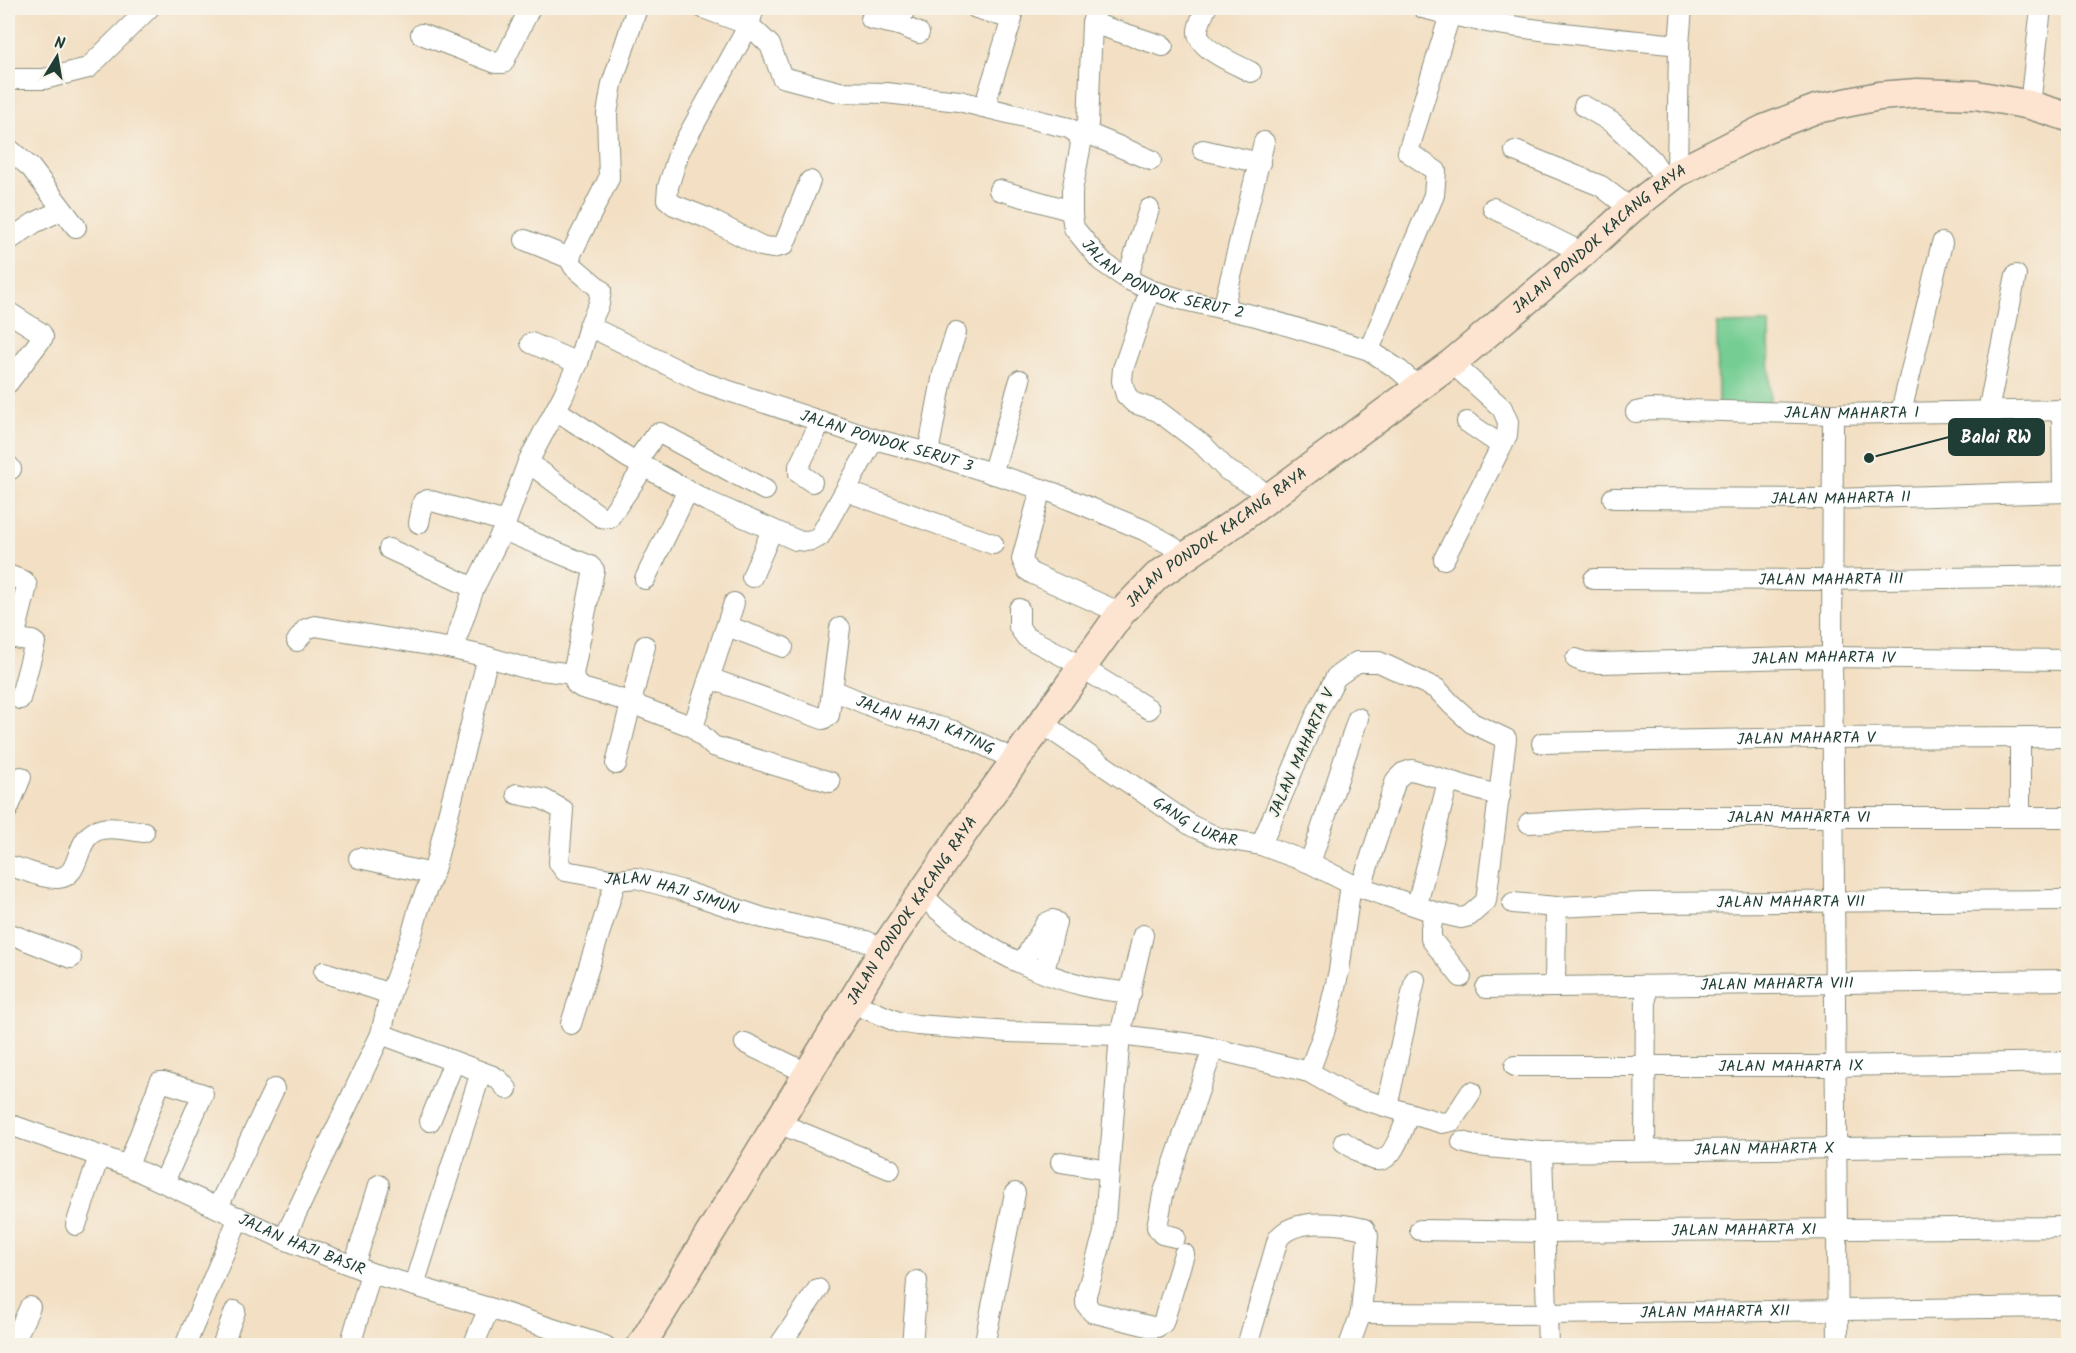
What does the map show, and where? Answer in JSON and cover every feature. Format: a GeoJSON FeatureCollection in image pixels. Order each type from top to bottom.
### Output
{"type":"FeatureCollection","features":[{"type":"Feature","properties":{"kind":"main road","name":"JALAN PONDOK KACANG RAYA"},"geometry":{"type":"LineString","coordinates":[[646,1344],[807,1073],[884,949],[1121,613],[1157,576],[1233,524],[1452,363],[1583,253],[1631,209],[1672,177],[1764,129],[1816,109],[1879,96],[1917,93],[1976,95],[2030,105],[2068,117]]}},
{"type":"Feature","properties":{"kind":"street"},"geometry":{"type":"LineString","coordinates":[[8,82],[44,79],[88,68],[149,8]]}},
{"type":"Feature","properties":{"kind":"street"},"geometry":{"type":"LineString","coordinates":[[421,34],[496,63],[503,63],[530,8]]}},
{"type":"Feature","properties":{"kind":"street"},"geometry":{"type":"LineString","coordinates":[[569,258],[609,178],[607,114],[612,84],[637,8]]}},
{"type":"Feature","properties":{"kind":"street"},"geometry":{"type":"LineString","coordinates":[[703,8],[752,16],[770,45],[782,77],[839,92],[886,93],[959,101],[1069,128],[1078,134],[1094,136],[1151,160]]}},
{"type":"Feature","properties":{"kind":"street"},"geometry":{"type":"LineString","coordinates":[[976,8],[1012,19],[984,107]]}},
{"type":"Feature","properties":{"kind":"street"},"geometry":{"type":"LineString","coordinates":[[1206,8],[1198,31],[1200,42],[1206,48],[1251,72]]}},
{"type":"Feature","properties":{"kind":"street"},"geometry":{"type":"LineString","coordinates":[[1423,8],[1451,11],[1539,31],[1679,45]]}},
{"type":"Feature","properties":{"kind":"street"},"geometry":{"type":"LineString","coordinates":[[1672,177],[1682,8]]}},
{"type":"Feature","properties":{"kind":"street"},"geometry":{"type":"LineString","coordinates":[[2030,105],[2041,8]]}},
{"type":"Feature","properties":{"kind":"street"},"geometry":{"type":"LineString","coordinates":[[1369,350],[1434,195],[1436,171],[1408,153],[1451,11]]}},
{"type":"Feature","properties":{"kind":"street"},"geometry":{"type":"LineString","coordinates":[[1078,134],[1088,124],[1095,15],[1163,46]]}},
{"type":"Feature","properties":{"kind":"street"},"geometry":{"type":"LineString","coordinates":[[752,16],[679,152],[668,187],[667,199],[674,205],[706,218],[761,246],[772,248],[784,245],[810,181]]}},
{"type":"Feature","properties":{"kind":"street"},"geometry":{"type":"LineString","coordinates":[[871,19],[902,16],[919,33]]}},
{"type":"Feature","properties":{"kind":"street"},"geometry":{"type":"LineString","coordinates":[[1584,106],[1613,123],[1672,177]]}},
{"type":"Feature","properties":{"kind":"street","name":"JALAN PONDOK SERUT 2"},"geometry":{"type":"LineString","coordinates":[[1078,134],[1081,144],[1072,191],[1074,228],[1101,261],[1127,279],[1150,290],[1256,316],[1369,350],[1399,370],[1418,387]]}},
{"type":"Feature","properties":{"kind":"street"},"geometry":{"type":"LineString","coordinates":[[1223,309],[1264,142]]}},
{"type":"Feature","properties":{"kind":"street"},"geometry":{"type":"LineString","coordinates":[[8,148],[31,168],[76,227]]}},
{"type":"Feature","properties":{"kind":"street"},"geometry":{"type":"LineString","coordinates":[[1203,150],[1260,163]]}},
{"type":"Feature","properties":{"kind":"street"},"geometry":{"type":"LineString","coordinates":[[1515,151],[1600,186],[1631,209]]}},
{"type":"Feature","properties":{"kind":"street"},"geometry":{"type":"LineString","coordinates":[[999,190],[1072,211]]}},
{"type":"Feature","properties":{"kind":"street"},"geometry":{"type":"LineString","coordinates":[[1492,208],[1583,253]]}},
{"type":"Feature","properties":{"kind":"street"},"geometry":{"type":"LineString","coordinates":[[1127,279],[1149,209]]}},
{"type":"Feature","properties":{"kind":"street"},"geometry":{"type":"LineString","coordinates":[[8,241],[34,223],[62,210]]}},
{"type":"Feature","properties":{"kind":"street"},"geometry":{"type":"LineString","coordinates":[[453,649],[474,588],[504,526],[528,462],[578,363],[589,326],[599,304],[601,290],[574,267],[569,258],[525,240]]}},
{"type":"Feature","properties":{"kind":"street"},"geometry":{"type":"LineString","coordinates":[[1901,412],[1942,243]]}},
{"type":"Feature","properties":{"kind":"street"},"geometry":{"type":"LineString","coordinates":[[1988,411],[2016,275]]}},
{"type":"Feature","properties":{"kind":"street"},"geometry":{"type":"LineString","coordinates":[[1150,290],[1123,369],[1122,381],[1126,395],[1134,403],[1158,411],[1203,445],[1227,470],[1258,488],[1268,498]]}},
{"type":"Feature","properties":{"kind":"street"},"geometry":{"type":"LineString","coordinates":[[8,312],[41,333],[43,337],[8,383]]}},
{"type":"Feature","properties":{"kind":"street","name":"JALAN PONDOK SERUT 3"},"geometry":{"type":"LineString","coordinates":[[589,326],[702,382],[874,439],[928,453],[1041,489],[1144,530],[1169,543],[1184,556]]}},
{"type":"Feature","properties":{"kind":"street"},"geometry":{"type":"LineString","coordinates":[[928,453],[944,374],[956,332]]}},
{"type":"Feature","properties":{"kind":"street"},"geometry":{"type":"LineString","coordinates":[[531,344],[578,363]]}},
{"type":"Feature","properties":{"kind":"street"},"geometry":{"type":"LineString","coordinates":[[1444,559],[1502,446],[1507,435],[1508,422],[1502,408],[1452,363]]}},
{"type":"Feature","properties":{"kind":"street"},"geometry":{"type":"LineString","coordinates":[[992,474],[1020,380]]}},
{"type":"Feature","properties":{"kind":"street","name":"JALAN MAHARTA I"},"geometry":{"type":"LineString","coordinates":[[1636,412],[1650,409],[1833,414],[2065,410]]}},
{"type":"Feature","properties":{"kind":"street"},"geometry":{"type":"LineString","coordinates":[[556,410],[640,464],[688,490],[796,540],[815,540],[820,536],[874,439]]}},
{"type":"Feature","properties":{"kind":"street"},"geometry":{"type":"LineString","coordinates":[[2065,410],[2066,492]]}},
{"type":"Feature","properties":{"kind":"street"},"geometry":{"type":"LineString","coordinates":[[1833,414],[1832,818],[1838,1346]]}},
{"type":"Feature","properties":{"kind":"street"},"geometry":{"type":"LineString","coordinates":[[812,482],[799,473],[799,466],[821,422]]}},
{"type":"Feature","properties":{"kind":"street"},"geometry":{"type":"LineString","coordinates":[[1467,422],[1502,446]]}},
{"type":"Feature","properties":{"kind":"street"},"geometry":{"type":"LineString","coordinates":[[528,462],[601,517],[609,518],[656,434],[659,433],[765,490]]}},
{"type":"Feature","properties":{"kind":"street"},"geometry":{"type":"LineString","coordinates":[[1041,489],[1022,559],[1027,570],[1121,613]]}},
{"type":"Feature","properties":{"kind":"street"},"geometry":{"type":"LineString","coordinates":[[645,579],[688,490]]}},
{"type":"Feature","properties":{"kind":"street"},"geometry":{"type":"LineString","coordinates":[[846,490],[993,544]]}},
{"type":"Feature","properties":{"kind":"street","name":"JALAN MAHARTA II"},"geometry":{"type":"LineString","coordinates":[[1613,498],[1833,499],[2066,492]]}},
{"type":"Feature","properties":{"kind":"street"},"geometry":{"type":"LineString","coordinates":[[419,523],[423,502],[428,500],[504,526],[590,566],[594,570],[573,674],[576,684],[693,727],[713,746],[830,782]]}},
{"type":"Feature","properties":{"kind":"street"},"geometry":{"type":"LineString","coordinates":[[753,577],[772,530]]}},
{"type":"Feature","properties":{"kind":"street"},"geometry":{"type":"LineString","coordinates":[[389,549],[474,588]]}},
{"type":"Feature","properties":{"kind":"street"},"geometry":{"type":"LineString","coordinates":[[8,576],[24,581],[27,586],[11,638],[34,643],[20,699]]}},
{"type":"Feature","properties":{"kind":"street","name":"JALAN MAHARTA III"},"geometry":{"type":"LineString","coordinates":[[1593,579],[1832,580],[2068,576]]}},
{"type":"Feature","properties":{"kind":"street"},"geometry":{"type":"LineString","coordinates":[[693,727],[734,603]]}},
{"type":"Feature","properties":{"kind":"street"},"geometry":{"type":"LineString","coordinates":[[1019,609],[1019,627],[1026,637],[1083,668],[1149,709]]}},
{"type":"Feature","properties":{"kind":"street"},"geometry":{"type":"LineString","coordinates":[[297,641],[306,629],[315,626],[453,649],[525,668],[573,674]]}},
{"type":"Feature","properties":{"kind":"street"},"geometry":{"type":"LineString","coordinates":[[727,626],[783,647]]}},
{"type":"Feature","properties":{"kind":"street"},"geometry":{"type":"LineString","coordinates":[[709,678],[824,718],[829,715],[840,628]]}},
{"type":"Feature","properties":{"kind":"street"},"geometry":{"type":"LineString","coordinates":[[616,764],[645,646]]}},
{"type":"Feature","properties":{"kind":"street"},"geometry":{"type":"LineString","coordinates":[[285,1239],[381,1034],[390,994],[433,874],[488,657]]}},
{"type":"Feature","properties":{"kind":"street","name":"JALAN MAHARTA IV"},"geometry":{"type":"LineString","coordinates":[[1576,659],[1601,663],[1832,657],[2068,660]]}},
{"type":"Feature","properties":{"kind":"street","name":"JALAN MAHARTA V"},"geometry":{"type":"LineString","coordinates":[[1262,845],[1317,713],[1336,677],[1357,662],[1379,662],[1437,689],[1472,723],[1506,739]]}},
{"type":"Feature","properties":{"kind":"street","name":"JALAN HAJI KATING"},"geometry":{"type":"LineString","coordinates":[[833,690],[887,713],[954,731],[1017,761]]}},
{"type":"Feature","properties":{"kind":"street"},"geometry":{"type":"LineString","coordinates":[[1310,863],[1358,718]]}},
{"type":"Feature","properties":{"kind":"street","name":"GANG LURAR"},"geometry":{"type":"LineString","coordinates":[[1043,724],[1192,825],[1219,838],[1262,845],[1310,863],[1356,885],[1461,918],[1469,916],[1486,901],[1506,739]]}},
{"type":"Feature","properties":{"kind":"street","name":"JALAN MAHARTA V"},"geometry":{"type":"LineString","coordinates":[[1542,743],[2068,737]]}},
{"type":"Feature","properties":{"kind":"street"},"geometry":{"type":"LineString","coordinates":[[2020,738],[2020,817]]}},
{"type":"Feature","properties":{"kind":"street"},"geometry":{"type":"LineString","coordinates":[[1309,1072],[1325,1029],[1356,885],[1396,780],[1403,773],[1412,770],[1500,796]]}},
{"type":"Feature","properties":{"kind":"street"},"geometry":{"type":"LineString","coordinates":[[8,809],[21,777]]}},
{"type":"Feature","properties":{"kind":"street"},"geometry":{"type":"LineString","coordinates":[[1448,781],[1426,908],[1431,939],[1461,977]]}},
{"type":"Feature","properties":{"kind":"street","name":"JALAN HAJI SIMUN"},"geometry":{"type":"LineString","coordinates":[[518,794],[543,798],[563,810],[559,862],[565,871],[616,880],[636,878],[763,918],[866,941],[884,949]]}},
{"type":"Feature","properties":{"kind":"street","name":"JALAN MAHARTA VI"},"geometry":{"type":"LineString","coordinates":[[1529,823],[1642,817],[2068,817]]}},
{"type":"Feature","properties":{"kind":"street"},"geometry":{"type":"LineString","coordinates":[[8,866],[51,878],[61,878],[71,872],[82,842],[91,833],[108,828],[144,832]]}},
{"type":"Feature","properties":{"kind":"street"},"geometry":{"type":"LineString","coordinates":[[359,858],[433,874]]}},
{"type":"Feature","properties":{"kind":"street"},"geometry":{"type":"LineString","coordinates":[[571,1024],[616,880]]}},
{"type":"Feature","properties":{"kind":"street"},"geometry":{"type":"LineString","coordinates":[[921,894],[962,928],[1000,953],[1085,986],[1131,993]]}},
{"type":"Feature","properties":{"kind":"street","name":"JALAN MAHARTA VII"},"geometry":{"type":"LineString","coordinates":[[1514,903],[1556,907],[1643,903],[2068,900]]}},
{"type":"Feature","properties":{"kind":"street"},"geometry":{"type":"LineString","coordinates":[[1555,987],[1556,907]]}},
{"type":"Feature","properties":{"kind":"street"},"geometry":{"type":"LineString","coordinates":[[1022,963],[1046,923],[1053,920],[1056,922],[1044,972]]}},
{"type":"Feature","properties":{"kind":"street"},"geometry":{"type":"LineString","coordinates":[[8,933],[71,958]]}},
{"type":"Feature","properties":{"kind":"street"},"geometry":{"type":"LineString","coordinates":[[1143,935],[1131,993],[1119,1035],[1104,1233],[1086,1296],[1086,1304],[1092,1312],[1152,1327],[1163,1323],[1179,1246],[1162,1234],[1157,1227],[1157,1220],[1163,1195],[1213,1049]]}},
{"type":"Feature","properties":{"kind":"street"},"geometry":{"type":"LineString","coordinates":[[324,972],[390,994]]}},
{"type":"Feature","properties":{"kind":"street"},"geometry":{"type":"LineString","coordinates":[[1387,1107],[1415,980]]}},
{"type":"Feature","properties":{"kind":"street","name":"JALAN MAHARTA VIII"},"geometry":{"type":"LineString","coordinates":[[1486,988],[2068,980]]}},
{"type":"Feature","properties":{"kind":"street"},"geometry":{"type":"LineString","coordinates":[[1645,1150],[1646,986]]}},
{"type":"Feature","properties":{"kind":"street"},"geometry":{"type":"LineString","coordinates":[[850,1002],[898,1022],[916,1025],[1009,1032],[1119,1035],[1199,1045],[1309,1072],[1351,1096],[1442,1124],[1452,1121],[1471,1092]]}},
{"type":"Feature","properties":{"kind":"street"},"geometry":{"type":"LineString","coordinates":[[381,1034],[481,1072],[499,1080],[507,1089]]}},
{"type":"Feature","properties":{"kind":"street"},"geometry":{"type":"LineString","coordinates":[[745,1043],[807,1073]]}},
{"type":"Feature","properties":{"kind":"street"},"geometry":{"type":"LineString","coordinates":[[430,1121],[454,1062]]}},
{"type":"Feature","properties":{"kind":"street","name":"JALAN MAHARTA IX"},"geometry":{"type":"LineString","coordinates":[[1515,1066],[1835,1066],[2068,1062]]}},
{"type":"Feature","properties":{"kind":"street"},"geometry":{"type":"LineString","coordinates":[[414,1286],[481,1072]]}},
{"type":"Feature","properties":{"kind":"street"},"geometry":{"type":"LineString","coordinates":[[128,1166],[160,1082],[203,1094],[164,1182]]}},
{"type":"Feature","properties":{"kind":"street"},"geometry":{"type":"LineString","coordinates":[[218,1207],[274,1089]]}},
{"type":"Feature","properties":{"kind":"street"},"geometry":{"type":"LineString","coordinates":[[1344,1142],[1375,1160],[1384,1160],[1391,1155],[1409,1113]]}},
{"type":"Feature","properties":{"kind":"street"},"geometry":{"type":"LineString","coordinates":[[778,1123],[890,1169]]}},
{"type":"Feature","properties":{"kind":"street","name":"JALAN HAJI BASIR"},"geometry":{"type":"LineString","coordinates":[[8,1124],[128,1166],[285,1239],[362,1270],[605,1346]]}},
{"type":"Feature","properties":{"kind":"street","name":"JALAN MAHARTA X"},"geometry":{"type":"LineString","coordinates":[[1462,1142],[1477,1146],[1542,1152],[2068,1145]]}},
{"type":"Feature","properties":{"kind":"street"},"geometry":{"type":"LineString","coordinates":[[1542,1152],[1548,1346]]}},
{"type":"Feature","properties":{"kind":"street"},"geometry":{"type":"LineString","coordinates":[[76,1226],[99,1156]]}},
{"type":"Feature","properties":{"kind":"street"},"geometry":{"type":"LineString","coordinates":[[1061,1162],[1108,1170]]}},
{"type":"Feature","properties":{"kind":"street"},"geometry":{"type":"LineString","coordinates":[[350,1346],[379,1185]]}},
{"type":"Feature","properties":{"kind":"street"},"geometry":{"type":"LineString","coordinates":[[984,1346],[1015,1193]]}},
{"type":"Feature","properties":{"kind":"street"},"geometry":{"type":"LineString","coordinates":[[185,1346],[239,1217]]}},
{"type":"Feature","properties":{"kind":"street"},"geometry":{"type":"LineString","coordinates":[[1247,1346],[1275,1245],[1282,1233],[1305,1224],[1343,1224],[1364,1229],[1367,1232],[1361,1313],[1349,1346]]}},
{"type":"Feature","properties":{"kind":"street","name":"JALAN MAHARTA XI"},"geometry":{"type":"LineString","coordinates":[[1420,1230],[1544,1232],[2068,1227]]}},
{"type":"Feature","properties":{"kind":"street"},"geometry":{"type":"LineString","coordinates":[[912,1346],[917,1281]]}},
{"type":"Feature","properties":{"kind":"street"},"geometry":{"type":"LineString","coordinates":[[779,1346],[818,1289]]}},
{"type":"Feature","properties":{"kind":"street"},"geometry":{"type":"LineString","coordinates":[[12,1346],[30,1307]]}},
{"type":"Feature","properties":{"kind":"street","name":"JALAN MAHARTA XII"},"geometry":{"type":"LineString","coordinates":[[1361,1313],[1547,1314],[2068,1307]]}},
{"type":"Feature","properties":{"kind":"street"},"geometry":{"type":"LineString","coordinates":[[473,1346],[489,1308]]}},
{"type":"Feature","properties":{"kind":"street"},"geometry":{"type":"LineString","coordinates":[[222,1346],[235,1311]]}},
{"type":"Feature","properties":{"kind":"green space"},"geometry":{"type":"Polygon","coordinates":[[[1769,323],[1770,409],[1718,409],[1717,324],[1769,323]]]}},
{"type":"Feature","properties":{"kind":"place","name":"Balai RW"},"geometry":{"type":"Point","coordinates":[1869,458]}}]}
